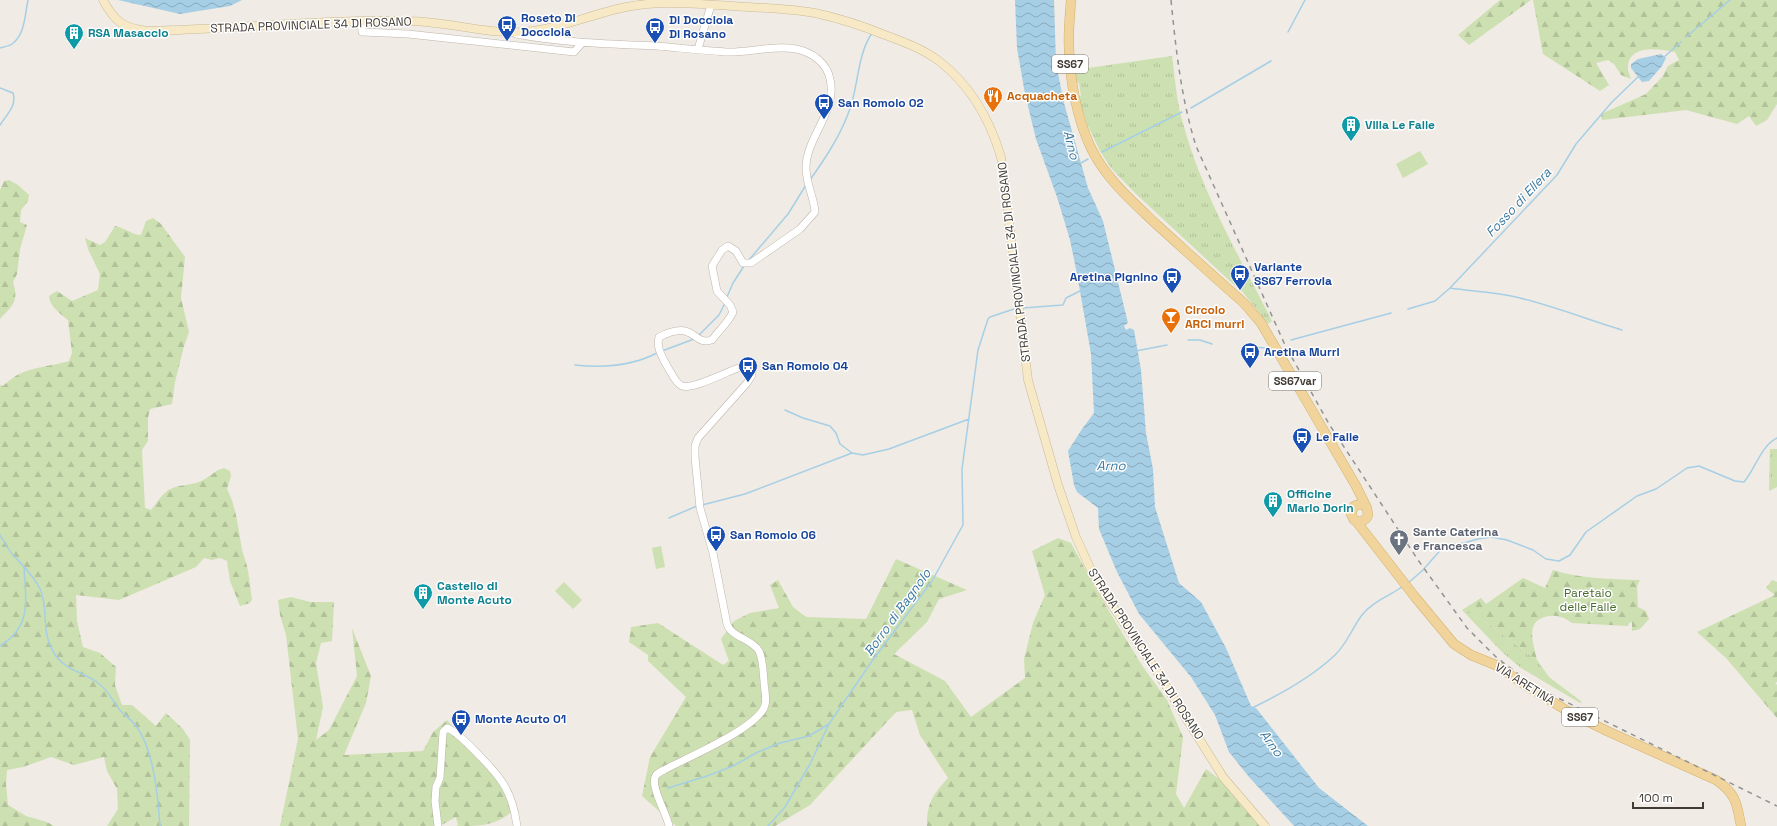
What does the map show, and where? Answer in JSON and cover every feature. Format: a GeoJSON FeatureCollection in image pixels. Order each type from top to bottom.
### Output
{"type":"FeatureCollection","features":[{"type":"Feature","properties":{"kind":"main road","name":"STRADA PROVINCIALE 34 DI ROSANO"},"geometry":{"type":"LineString","coordinates":[[103,0],[113,17],[121,24],[137,30],[148,31],[361,21],[410,21],[504,32],[521,32],[550,28],[626,7],[657,4],[780,8],[816,14],[874,31],[906,42],[939,61],[964,85],[975,100],[992,131],[1001,157],[1028,380],[1058,485],[1076,537],[1091,570],[1105,595],[1160,676],[1224,777],[1265,826]]}},
{"type":"Feature","properties":{"kind":"main road","name":"SS67"},"geometry":{"type":"LineString","coordinates":[[1071,0],[1069,47],[1070,68],[1083,125]]}},
{"type":"Feature","properties":{"kind":"main road","name":"SS67var"},"geometry":{"type":"LineString","coordinates":[[1083,125],[1087,140],[1101,165],[1121,191],[1244,303]]}},
{"type":"Feature","properties":{"kind":"main road","name":"SS67var"},"geometry":{"type":"LineString","coordinates":[[1083,125],[1100,156],[1126,188],[1228,284],[1256,317],[1270,337],[1356,486],[1365,506]]}},
{"type":"Feature","properties":{"kind":"main road","name":"SS67var"},"geometry":{"type":"LineString","coordinates":[[1356,486],[1358,497],[1356,505]]}},
{"type":"Feature","properties":{"kind":"main road"},"geometry":{"type":"LineString","coordinates":[[1367,518],[1361,522],[1356,521],[1351,512],[1356,505],[1360,504],[1365,506],[1368,512],[1367,518],[1365,524],[1367,535]]}},
{"type":"Feature","properties":{"kind":"main road","name":"VIA ARETINA"},"geometry":{"type":"LineString","coordinates":[[1356,521],[1415,597],[1454,644],[1464,651],[1498,666],[1544,697],[1606,731],[1716,780],[1727,787],[1733,794],[1738,806],[1741,826]]}},
{"type":"Feature","properties":{"kind":"street"},"geometry":{"type":"LineString","coordinates":[[698,49],[711,5]]}},
{"type":"Feature","properties":{"kind":"street"},"geometry":{"type":"LineString","coordinates":[[361,21],[362,32],[408,34],[574,52],[582,43]]}},
{"type":"Feature","properties":{"kind":"street"},"geometry":{"type":"LineString","coordinates":[[504,32],[582,43],[730,52],[797,49],[817,57],[823,64],[830,78],[832,92],[828,107],[813,139],[805,168],[815,201],[816,212],[800,229],[751,263],[743,263],[736,251],[728,246],[722,250],[712,266],[718,291],[730,305],[733,312],[728,322],[718,330],[712,340],[706,342],[699,340],[684,331],[671,332],[659,337],[658,343],[660,352],[675,379],[681,386],[690,387],[741,367],[749,366],[751,368],[752,375],[747,383],[698,438],[695,457],[700,508],[713,553],[727,624],[735,634],[753,644],[759,651],[763,673],[765,704],[760,714],[751,723],[729,737],[664,770],[656,776],[654,783],[666,812],[669,826]]}},
{"type":"Feature","properties":{"kind":"street"},"geometry":{"type":"LineString","coordinates":[[438,826],[435,814],[436,787],[440,778],[443,732],[446,728],[451,730],[469,746],[502,782],[515,809],[517,826]]}},
{"type":"Feature","properties":{"kind":"green space"},"geometry":{"type":"Polygon","coordinates":[[[1500,0],[1531,0],[1469,45],[1458,35],[1500,0]]]}},
{"type":"Feature","properties":{"kind":"green space"},"geometry":{"type":"Polygon","coordinates":[[[1533,0],[1777,0],[1777,104],[1767,120],[1756,126],[1749,116],[1737,124],[1686,110],[1602,120],[1601,114],[1646,94],[1663,76],[1668,66],[1679,60],[1675,52],[1654,49],[1639,51],[1630,60],[1628,71],[1631,79],[1621,75],[1614,64],[1608,60],[1596,63],[1609,85],[1600,91],[1543,54],[1533,0]]]}},
{"type":"Feature","properties":{"kind":"green space"},"geometry":{"type":"Polygon","coordinates":[[[1172,56],[1179,109],[1198,169],[1233,247],[1272,321],[1268,324],[1242,291],[1135,193],[1111,168],[1100,151],[1087,124],[1078,97],[1081,96],[1079,83],[1076,82],[1074,70],[1172,56]]]}},
{"type":"Feature","properties":{"kind":"green space"},"geometry":{"type":"Polygon","coordinates":[[[1420,151],[1428,164],[1403,178],[1396,164],[1420,151]]]}},
{"type":"Feature","properties":{"kind":"green space"},"geometry":{"type":"Polygon","coordinates":[[[9,180],[18,185],[29,195],[28,201],[21,210],[20,222],[27,225],[20,249],[17,274],[13,282],[15,299],[14,303],[0,319],[0,190],[4,181],[9,180]]]}},
{"type":"Feature","properties":{"kind":"green space"},"geometry":{"type":"Polygon","coordinates":[[[153,218],[161,224],[185,257],[181,298],[189,332],[175,382],[172,404],[150,409],[148,418],[148,441],[142,450],[145,508],[151,510],[163,495],[173,488],[193,484],[224,468],[230,471],[231,476],[227,489],[235,511],[242,550],[248,568],[252,599],[250,603],[240,606],[230,581],[227,561],[220,558],[212,560],[204,558],[196,567],[119,600],[76,595],[77,621],[83,647],[100,653],[116,667],[115,685],[122,705],[132,705],[156,726],[166,713],[183,729],[190,740],[189,826],[107,826],[118,809],[117,789],[107,771],[104,757],[74,765],[51,757],[23,767],[7,770],[6,784],[8,805],[26,816],[47,822],[54,826],[0,826],[0,385],[3,386],[19,374],[27,371],[69,361],[72,353],[68,320],[53,306],[49,296],[57,291],[72,301],[98,290],[100,274],[88,249],[85,238],[100,245],[105,242],[115,226],[141,235],[146,221],[153,218]]]}},
{"type":"Feature","properties":{"kind":"green space"},"geometry":{"type":"Polygon","coordinates":[[[1770,449],[1777,449],[1777,487],[1769,491],[1770,449]]]}},
{"type":"Feature","properties":{"kind":"green space"},"geometry":{"type":"Polygon","coordinates":[[[1058,538],[1071,543],[1098,593],[1143,667],[1167,700],[1183,737],[1176,794],[1184,808],[1206,769],[1219,779],[1260,826],[927,826],[928,811],[932,799],[938,789],[948,778],[920,735],[912,710],[896,712],[810,805],[775,826],[676,826],[642,796],[650,757],[686,697],[648,661],[648,655],[629,642],[631,627],[658,623],[723,665],[729,661],[721,639],[734,621],[750,613],[779,608],[770,585],[778,580],[793,607],[806,617],[866,619],[896,559],[967,590],[939,599],[927,622],[894,654],[945,681],[971,717],[1025,678],[1024,659],[1033,623],[1045,595],[1032,551],[1058,538]]]}},
{"type":"Feature","properties":{"kind":"green space"},"geometry":{"type":"Polygon","coordinates":[[[661,546],[665,567],[656,569],[652,548],[661,546]]]}},
{"type":"Feature","properties":{"kind":"green space","name":"Paretaio delle Falle"},"geometry":{"type":"Polygon","coordinates":[[[1553,570],[1585,577],[1640,580],[1637,586],[1638,607],[1646,611],[1649,619],[1640,629],[1632,631],[1632,622],[1629,623],[1628,626],[1572,623],[1559,616],[1542,618],[1533,626],[1532,632],[1532,639],[1537,660],[1483,620],[1462,610],[1481,598],[1486,604],[1523,578],[1545,588],[1553,570]]]}},
{"type":"Feature","properties":{"kind":"green space"},"geometry":{"type":"Polygon","coordinates":[[[1772,580],[1777,582],[1777,682],[1775,683],[1777,685],[1777,718],[1726,658],[1697,632],[1775,595],[1766,588],[1772,580]]]}},
{"type":"Feature","properties":{"kind":"green space"},"geometry":{"type":"Polygon","coordinates":[[[564,582],[582,600],[573,609],[555,591],[564,582]]]}},
{"type":"Feature","properties":{"kind":"green space"},"geometry":{"type":"Polygon","coordinates":[[[291,597],[310,602],[334,602],[332,641],[321,643],[316,663],[323,707],[316,740],[329,730],[357,676],[352,628],[371,676],[366,703],[344,755],[423,751],[433,732],[447,720],[502,782],[515,809],[508,815],[495,822],[473,826],[456,826],[458,825],[456,817],[440,826],[280,826],[298,739],[286,635],[280,615],[278,600],[291,597]]]}},
{"type":"Feature","properties":{"kind":"green space"},"geometry":{"type":"Polygon","coordinates":[[[1462,610],[1483,620],[1537,660],[1549,677],[1582,702],[1580,703],[1521,668],[1502,652],[1462,610]]]}},
{"type":"Feature","properties":{"kind":"water"},"geometry":{"type":"Polygon","coordinates":[[[118,0],[242,0],[230,6],[180,14],[118,0]]]}},
{"type":"Feature","properties":{"kind":"water","name":"Arno"},"geometry":{"type":"Polygon","coordinates":[[[1015,0],[1054,0],[1056,63],[1064,103],[1088,188],[1103,221],[1128,323],[1124,326],[1126,330],[1130,328],[1134,330],[1141,370],[1146,433],[1153,469],[1155,507],[1179,583],[1201,602],[1226,648],[1251,706],[1256,708],[1319,788],[1368,826],[1294,826],[1249,777],[1229,752],[1215,715],[1191,677],[1139,614],[1117,572],[1099,529],[1098,508],[1077,492],[1074,485],[1068,451],[1094,413],[1091,354],[1070,240],[1057,197],[1036,139],[1025,94],[1017,48],[1015,0]]]}},
{"type":"Feature","properties":{"kind":"water"},"geometry":{"type":"Polygon","coordinates":[[[1661,54],[1666,58],[1662,66],[1649,81],[1642,82],[1631,68],[1631,64],[1638,59],[1661,54]]]}},
{"type":"Feature","properties":{"kind":"waterway"},"geometry":{"type":"LineString","coordinates":[[0,48],[12,44],[20,35],[24,24],[28,0]]}},
{"type":"Feature","properties":{"kind":"waterway"},"geometry":{"type":"LineString","coordinates":[[1288,32],[1305,0]]}},
{"type":"Feature","properties":{"kind":"waterway","name":"Fosso di Ellera"},"geometry":{"type":"LineString","coordinates":[[1686,37],[1730,0]]}},
{"type":"Feature","properties":{"kind":"waterway"},"geometry":{"type":"LineString","coordinates":[[810,180],[821,165],[844,123],[852,104],[863,52],[872,33]]}},
{"type":"Feature","properties":{"kind":"waterway","name":"Fosso di Ellera"},"geometry":{"type":"LineString","coordinates":[[1664,57],[1681,42]]}},
{"type":"Feature","properties":{"kind":"waterway"},"geometry":{"type":"LineString","coordinates":[[1191,108],[1271,61]]}},
{"type":"Feature","properties":{"kind":"waterway","name":"Fosso di Ellera"},"geometry":{"type":"LineString","coordinates":[[1408,309],[1435,301],[1450,288],[1557,175],[1576,144],[1612,102],[1639,76]]}},
{"type":"Feature","properties":{"kind":"waterway"},"geometry":{"type":"LineString","coordinates":[[0,88],[13,93],[14,98],[11,110],[0,125]]}},
{"type":"Feature","properties":{"kind":"waterway"},"geometry":{"type":"LineString","coordinates":[[1102,152],[1182,112]]}},
{"type":"Feature","properties":{"kind":"waterway"},"geometry":{"type":"LineString","coordinates":[[1081,163],[1088,159]]}},
{"type":"Feature","properties":{"kind":"waterway"},"geometry":{"type":"LineString","coordinates":[[748,261],[788,214],[806,185]]}},
{"type":"Feature","properties":{"kind":"waterway"},"geometry":{"type":"LineString","coordinates":[[727,297],[733,283],[744,266]]}},
{"type":"Feature","properties":{"kind":"waterway"},"geometry":{"type":"LineString","coordinates":[[1450,288],[1496,293],[1525,299],[1622,330]]}},
{"type":"Feature","properties":{"kind":"waterway","name":"Borro di Bagnolo"},"geometry":{"type":"LineString","coordinates":[[1023,308],[1063,305],[1066,298],[1080,291]]}},
{"type":"Feature","properties":{"kind":"waterway"},"geometry":{"type":"LineString","coordinates":[[699,335],[719,315],[725,303]]}},
{"type":"Feature","properties":{"kind":"waterway","name":"Borro di Bagnolo"},"geometry":{"type":"LineString","coordinates":[[768,826],[785,807],[810,764],[829,724],[872,661],[932,581],[963,525],[962,469],[978,350],[988,319],[1014,309]]}},
{"type":"Feature","properties":{"kind":"waterway","name":"Fosso di Ellera"},"geometry":{"type":"LineString","coordinates":[[1291,340],[1391,313]]}},
{"type":"Feature","properties":{"kind":"waterway"},"geometry":{"type":"LineString","coordinates":[[662,351],[694,339]]}},
{"type":"Feature","properties":{"kind":"waterway","name":"Fosso di Ellera"},"geometry":{"type":"LineString","coordinates":[[1188,340],[1200,340],[1212,344]]}},
{"type":"Feature","properties":{"kind":"waterway","name":"Fosso di Ellera"},"geometry":{"type":"LineString","coordinates":[[1136,351],[1167,345]]}},
{"type":"Feature","properties":{"kind":"waterway","name":"Fosso di Ellera"},"geometry":{"type":"LineString","coordinates":[[1251,347],[1267,348]]}},
{"type":"Feature","properties":{"kind":"waterway"},"geometry":{"type":"LineString","coordinates":[[575,365],[617,365],[638,361],[657,353]]}},
{"type":"Feature","properties":{"kind":"waterway"},"geometry":{"type":"LineString","coordinates":[[785,410],[803,418],[830,426],[836,433],[840,444],[852,453]]}},
{"type":"Feature","properties":{"kind":"waterway"},"geometry":{"type":"LineString","coordinates":[[702,505],[745,494],[852,453],[863,455],[889,449],[969,419]]}},
{"type":"Feature","properties":{"kind":"waterway"},"geometry":{"type":"LineString","coordinates":[[1408,583],[1422,571],[1445,545],[1460,544],[1491,537],[1507,540],[1533,550],[1546,559],[1559,561],[1570,555],[1586,532],[1637,496],[1656,489],[1687,468],[1699,466],[1735,481],[1744,482],[1762,452],[1777,438]]}},
{"type":"Feature","properties":{"kind":"waterway"},"geometry":{"type":"LineString","coordinates":[[669,518],[697,506]]}},
{"type":"Feature","properties":{"kind":"waterway"},"geometry":{"type":"LineString","coordinates":[[0,535],[6,546],[32,575],[38,584],[43,597],[48,639],[56,656],[65,665],[93,679],[101,686],[119,709],[134,724],[142,736],[147,747],[154,774],[160,826]]}},
{"type":"Feature","properties":{"kind":"waterway"},"geometry":{"type":"LineString","coordinates":[[0,646],[18,630],[25,612],[26,591],[24,568]]}},
{"type":"Feature","properties":{"kind":"waterway"},"geometry":{"type":"LineString","coordinates":[[1252,708],[1295,684],[1326,663],[1343,646],[1358,620],[1366,610],[1402,587]]}},
{"type":"Feature","properties":{"kind":"waterway"},"geometry":{"type":"LineString","coordinates":[[668,788],[733,766],[758,752],[780,743],[809,736],[829,724]]}},
{"type":"Feature","properties":{"kind":"railway"},"geometry":{"type":"LineString","coordinates":[[1171,0],[1177,56],[1186,110],[1196,146],[1285,345],[1329,424],[1418,560],[1467,628],[1497,658],[1525,679],[1548,693],[1777,806]]}},
{"type":"Feature","properties":{"kind":"place","name":"Roseto Di Docciola"},"geometry":{"type":"Point","coordinates":[507,42]}},
{"type":"Feature","properties":{"kind":"place","name":"Di Docciola Di Rosano"},"geometry":{"type":"Point","coordinates":[655,44]}},
{"type":"Feature","properties":{"kind":"place","name":"RSA Masaccio"},"geometry":{"type":"Point","coordinates":[74,50]}},
{"type":"Feature","properties":{"kind":"place","name":"Acquacheta"},"geometry":{"type":"Point","coordinates":[993,113]}},
{"type":"Feature","properties":{"kind":"place","name":"San Romolo 02"},"geometry":{"type":"Point","coordinates":[824,120]}},
{"type":"Feature","properties":{"kind":"place","name":"Villa Le Falle"},"geometry":{"type":"Point","coordinates":[1351,142]}},
{"type":"Feature","properties":{"kind":"place","name":"Variante SS67 Ferrovia"},"geometry":{"type":"Point","coordinates":[1240,291]}},
{"type":"Feature","properties":{"kind":"place","name":"Aretina Pignino"},"geometry":{"type":"Point","coordinates":[1172,294]}},
{"type":"Feature","properties":{"kind":"place","name":"Circolo ARCI murri"},"geometry":{"type":"Point","coordinates":[1171,334]}},
{"type":"Feature","properties":{"kind":"place","name":"Aretina Murri"},"geometry":{"type":"Point","coordinates":[1250,369]}},
{"type":"Feature","properties":{"kind":"place","name":"San Romolo 04"},"geometry":{"type":"Point","coordinates":[748,383]}},
{"type":"Feature","properties":{"kind":"place","name":"Le Falle"},"geometry":{"type":"Point","coordinates":[1302,454]}},
{"type":"Feature","properties":{"kind":"place","name":"Officine Mario Dorin"},"geometry":{"type":"Point","coordinates":[1273,518]}},
{"type":"Feature","properties":{"kind":"place","name":"San Romolo 06"},"geometry":{"type":"Point","coordinates":[716,552]}},
{"type":"Feature","properties":{"kind":"place","name":"Sante Caterina e Francesca"},"geometry":{"type":"Point","coordinates":[1399,556]}},
{"type":"Feature","properties":{"kind":"place","name":"Castello di Monte Acuto"},"geometry":{"type":"Point","coordinates":[423,610]}},
{"type":"Feature","properties":{"kind":"place","name":"Monte Acuto 01"},"geometry":{"type":"Point","coordinates":[461,736]}}]}
